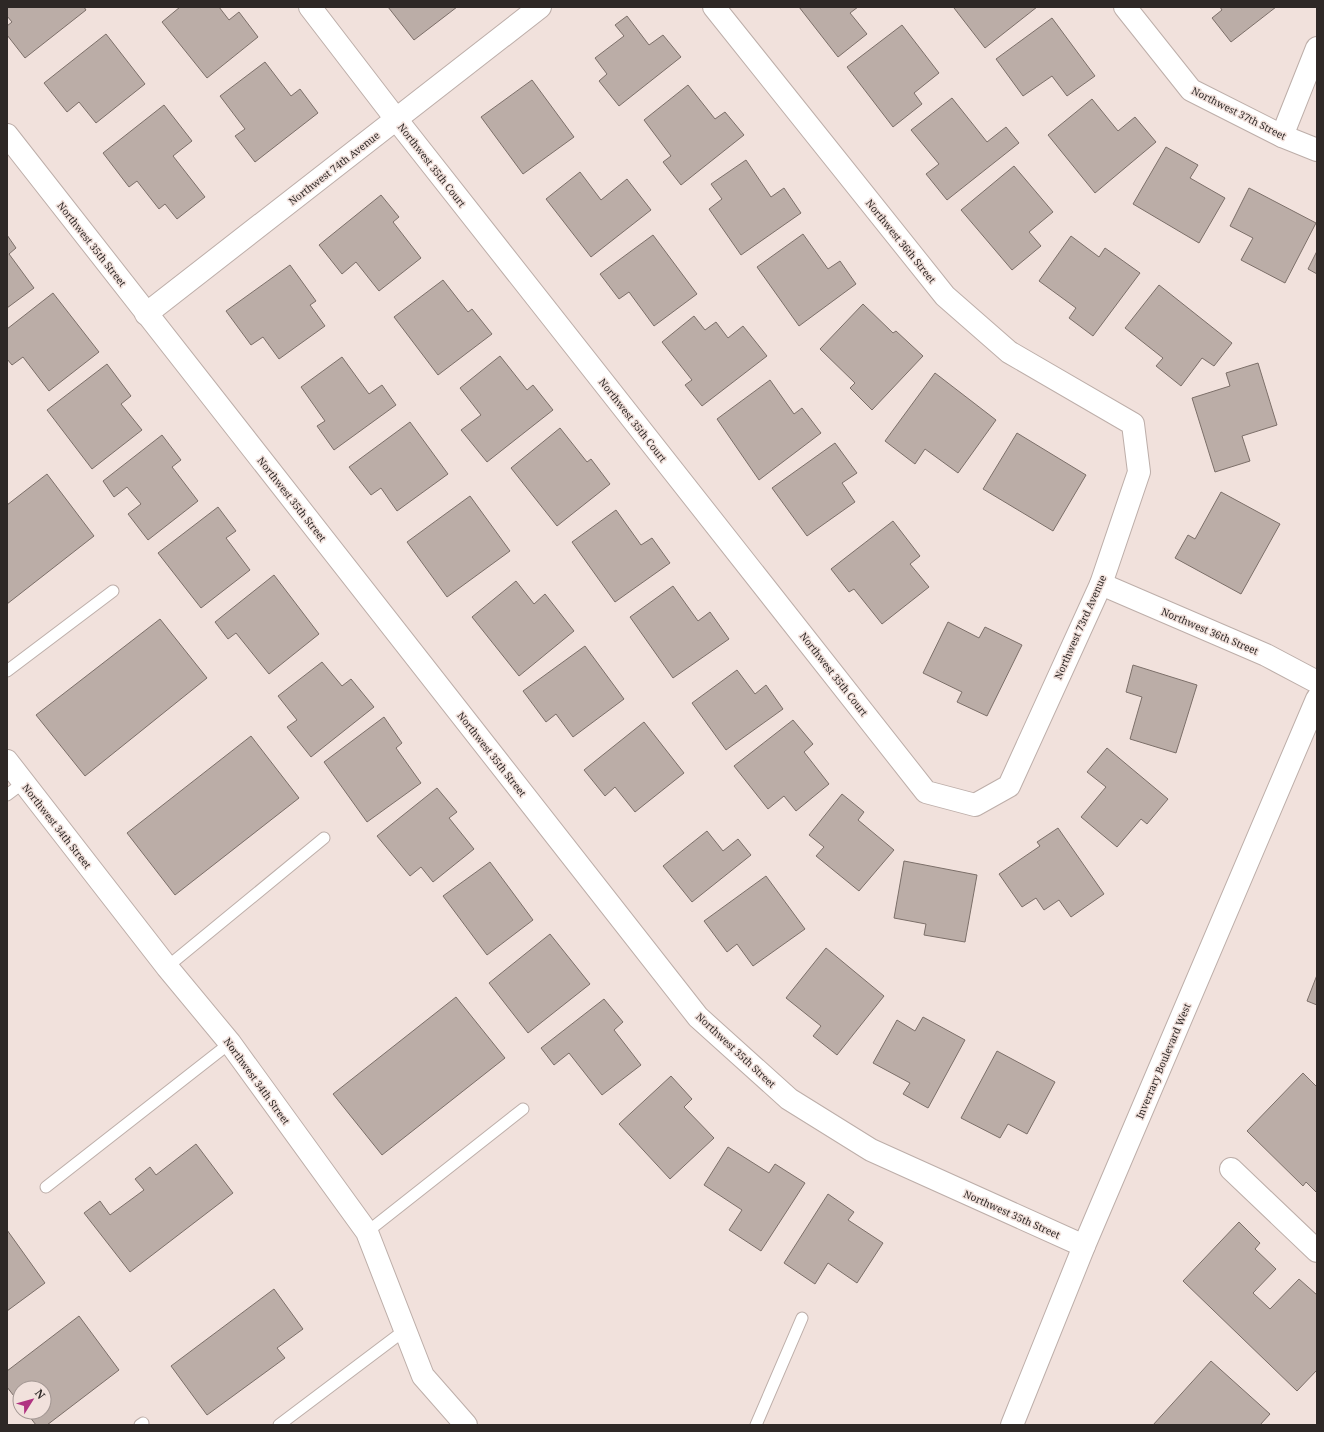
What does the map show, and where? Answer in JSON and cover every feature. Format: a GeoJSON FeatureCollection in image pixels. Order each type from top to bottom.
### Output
{"type":"FeatureCollection","features":[{"type":"Feature","properties":{"kind":"street","name":"Northwest 35th Court"},"geometry":{"type":"LineString","coordinates":[[310,7],[396,119],[926,792],[975,805]]}},
{"type":"Feature","properties":{"kind":"street","name":"Northwest 74th Avenue"},"geometry":{"type":"LineString","coordinates":[[146,314],[540,7]]}},
{"type":"Feature","properties":{"kind":"street","name":"Northwest 36th Street"},"geometry":{"type":"LineString","coordinates":[[714,7],[945,296],[1009,352],[1133,424]]}},
{"type":"Feature","properties":{"kind":"street","name":"Northwest 37th Street"},"geometry":{"type":"LineString","coordinates":[[1125,7],[1191,90],[1282,136],[1317,150]]}},
{"type":"Feature","properties":{"kind":"street"},"geometry":{"type":"LineString","coordinates":[[1282,136],[1317,48]]}},
{"type":"Feature","properties":{"kind":"street","name":"Northwest 35th Street"},"geometry":{"type":"LineString","coordinates":[[7,135],[698,1017],[789,1099],[871,1150],[1084,1246]]}},
{"type":"Feature","properties":{"kind":"street","name":"Northwest 73rd Avenue"},"geometry":{"type":"LineString","coordinates":[[975,805],[1009,786],[1101,584],[1139,472],[1133,424]]}},
{"type":"Feature","properties":{"kind":"street","name":"Northwest 36th Street"},"geometry":{"type":"LineString","coordinates":[[1101,584],[1266,655],[1317,682]]}},
{"type":"Feature","properties":{"kind":"street","name":"Inverrary Boulevard West"},"geometry":{"type":"LineString","coordinates":[[1012,1425],[1084,1246],[1317,699]]}},
{"type":"Feature","properties":{"kind":"street","name":"Northwest 34th Street"},"geometry":{"type":"LineString","coordinates":[[7,761],[15,789],[230,1043],[367,1232],[422,1376],[466,1425]]}},
{"type":"Feature","properties":{"kind":"street"},"geometry":{"type":"LineString","coordinates":[[1231,1169],[1317,1251]]}},
{"type":"Feature","properties":{"kind":"lane"},"geometry":{"type":"LineString","coordinates":[[7,671],[113,591]]}},
{"type":"Feature","properties":{"kind":"lane"},"geometry":{"type":"LineString","coordinates":[[167,967],[324,838]]}},
{"type":"Feature","properties":{"kind":"lane"},"geometry":{"type":"LineString","coordinates":[[46,1187],[230,1043]]}},
{"type":"Feature","properties":{"kind":"lane"},"geometry":{"type":"LineString","coordinates":[[367,1232],[523,1109]]}},
{"type":"Feature","properties":{"kind":"lane"},"geometry":{"type":"LineString","coordinates":[[756,1425],[802,1318]]}},
{"type":"Feature","properties":{"kind":"lane"},"geometry":{"type":"LineString","coordinates":[[279,1425],[405,1330]]}},
{"type":"Feature","properties":{"kind":"building"},"geometry":{"type":"Polygon","coordinates":[[[7,7],[84,7],[86,10],[25,58],[7,35],[7,26],[12,22],[7,16],[7,7]]]}},
{"type":"Feature","properties":{"kind":"building"},"geometry":{"type":"Polygon","coordinates":[[[180,7],[219,7],[229,20],[239,12],[258,37],[207,78],[162,22],[180,7]]]}},
{"type":"Feature","properties":{"kind":"building"},"geometry":{"type":"Polygon","coordinates":[[[388,7],[457,7],[414,40],[388,7]]]}},
{"type":"Feature","properties":{"kind":"building"},"geometry":{"type":"Polygon","coordinates":[[[799,7],[858,7],[850,13],[867,34],[838,57],[799,7]]]}},
{"type":"Feature","properties":{"kind":"building"},"geometry":{"type":"Polygon","coordinates":[[[1037,7],[985,48],[954,8],[1037,7]]]}},
{"type":"Feature","properties":{"kind":"building"},"geometry":{"type":"Polygon","coordinates":[[[1220,7],[1276,7],[1231,42],[1212,18],[1222,10],[1220,7]]]}},
{"type":"Feature","properties":{"kind":"building"},"geometry":{"type":"Polygon","coordinates":[[[627,16],[649,45],[663,35],[681,57],[619,106],[599,81],[607,74],[595,58],[624,36],[615,25],[627,16]]]}},
{"type":"Feature","properties":{"kind":"building"},"geometry":{"type":"Polygon","coordinates":[[[1052,18],[1095,76],[1067,96],[1052,76],[1023,96],[996,59],[1052,18]]]}},
{"type":"Feature","properties":{"kind":"building"},"geometry":{"type":"Polygon","coordinates":[[[902,25],[939,73],[914,93],[922,104],[893,127],[847,67],[902,25]]]}},
{"type":"Feature","properties":{"kind":"building"},"geometry":{"type":"Polygon","coordinates":[[[106,34],[145,84],[96,123],[79,102],[67,112],[44,83],[106,34]]]}},
{"type":"Feature","properties":{"kind":"building"},"geometry":{"type":"Polygon","coordinates":[[[265,62],[291,96],[300,89],[318,113],[255,162],[235,136],[245,129],[220,96],[265,62]]]}},
{"type":"Feature","properties":{"kind":"building"},"geometry":{"type":"Polygon","coordinates":[[[532,80],[574,137],[523,174],[481,117],[532,80]]]}},
{"type":"Feature","properties":{"kind":"building"},"geometry":{"type":"Polygon","coordinates":[[[688,85],[715,119],[725,112],[744,135],[681,185],[663,162],[671,156],[644,120],[688,85]]]}},
{"type":"Feature","properties":{"kind":"building"},"geometry":{"type":"Polygon","coordinates":[[[952,98],[987,142],[1006,127],[1019,143],[947,200],[926,174],[939,164],[911,130],[952,98]]]}},
{"type":"Feature","properties":{"kind":"building"},"geometry":{"type":"Polygon","coordinates":[[[1092,99],[1118,131],[1135,117],[1156,142],[1095,193],[1048,135],[1092,99]]]}},
{"type":"Feature","properties":{"kind":"building"},"geometry":{"type":"Polygon","coordinates":[[[164,105],[192,141],[173,156],[205,197],[177,219],[165,204],[159,209],[137,181],[129,187],[103,153],[164,105]]]}},
{"type":"Feature","properties":{"kind":"building"},"geometry":{"type":"Polygon","coordinates":[[[1166,147],[1198,165],[1190,178],[1225,198],[1199,243],[1133,204],[1166,147]]]}},
{"type":"Feature","properties":{"kind":"building"},"geometry":{"type":"Polygon","coordinates":[[[746,160],[771,197],[784,188],[801,213],[741,255],[709,209],[722,199],[711,184],[746,160]]]}},
{"type":"Feature","properties":{"kind":"building"},"geometry":{"type":"Polygon","coordinates":[[[1014,166],[1053,212],[1029,232],[1041,246],[1012,270],[961,210],[1014,166]]]}},
{"type":"Feature","properties":{"kind":"building"},"geometry":{"type":"Polygon","coordinates":[[[580,172],[601,200],[627,179],[651,210],[591,257],[546,199],[580,172]]]}},
{"type":"Feature","properties":{"kind":"building"},"geometry":{"type":"Polygon","coordinates":[[[1249,188],[1316,223],[1285,283],[1241,260],[1253,238],[1230,226],[1249,188]]]}},
{"type":"Feature","properties":{"kind":"building"},"geometry":{"type":"Polygon","coordinates":[[[381,195],[399,217],[393,222],[421,258],[379,291],[356,262],[342,274],[319,245],[381,195]]]}},
{"type":"Feature","properties":{"kind":"building"},"geometry":{"type":"Polygon","coordinates":[[[803,234],[828,269],[840,261],[856,284],[799,326],[757,267],[803,234]]]}},
{"type":"Feature","properties":{"kind":"building"},"geometry":{"type":"Polygon","coordinates":[[[7,235],[16,248],[9,254],[34,288],[7,308],[7,235]]]}},
{"type":"Feature","properties":{"kind":"building"},"geometry":{"type":"Polygon","coordinates":[[[653,235],[697,294],[654,326],[629,292],[619,299],[600,274],[653,235]]]}},
{"type":"Feature","properties":{"kind":"building"},"geometry":{"type":"Polygon","coordinates":[[[1071,236],[1099,257],[1105,248],[1140,273],[1093,336],[1069,318],[1076,308],[1039,281],[1071,236]]]}},
{"type":"Feature","properties":{"kind":"building"},"geometry":{"type":"Polygon","coordinates":[[[1317,251],[1317,274],[1308,269],[1317,251]]]}},
{"type":"Feature","properties":{"kind":"building"},"geometry":{"type":"Polygon","coordinates":[[[290,265],[316,301],[310,305],[325,326],[279,359],[263,337],[251,345],[226,311],[290,265]]]}},
{"type":"Feature","properties":{"kind":"building"},"geometry":{"type":"Polygon","coordinates":[[[443,280],[468,312],[472,309],[492,334],[438,375],[394,317],[443,280]]]}},
{"type":"Feature","properties":{"kind":"building"},"geometry":{"type":"Polygon","coordinates":[[[1159,285],[1232,343],[1214,366],[1202,358],[1181,386],[1156,366],[1163,358],[1125,328],[1159,285]]]}},
{"type":"Feature","properties":{"kind":"building"},"geometry":{"type":"Polygon","coordinates":[[[53,293],[99,352],[49,391],[23,357],[12,365],[7,359],[7,329],[53,293]]]}},
{"type":"Feature","properties":{"kind":"building"},"geometry":{"type":"Polygon","coordinates":[[[863,304],[893,333],[896,331],[923,356],[872,410],[850,388],[855,383],[820,349],[863,304]]]}},
{"type":"Feature","properties":{"kind":"building"},"geometry":{"type":"Polygon","coordinates":[[[694,316],[705,330],[716,322],[728,338],[743,326],[767,356],[702,406],[685,385],[692,380],[662,342],[694,316]]]}},
{"type":"Feature","properties":{"kind":"building"},"geometry":{"type":"Polygon","coordinates":[[[500,356],[527,390],[533,385],[553,410],[487,462],[461,430],[481,415],[460,388],[500,356]]]}},
{"type":"Feature","properties":{"kind":"building"},"geometry":{"type":"Polygon","coordinates":[[[342,357],[369,394],[382,385],[396,405],[334,450],[317,426],[325,421],[301,387],[342,357]]]}},
{"type":"Feature","properties":{"kind":"building"},"geometry":{"type":"Polygon","coordinates":[[[1258,363],[1277,425],[1242,436],[1250,461],[1215,472],[1192,398],[1230,386],[1226,373],[1258,363]]]}},
{"type":"Feature","properties":{"kind":"building"},"geometry":{"type":"Polygon","coordinates":[[[107,364],[131,396],[121,404],[142,430],[92,469],[47,410],[107,364]]]}},
{"type":"Feature","properties":{"kind":"building"},"geometry":{"type":"Polygon","coordinates":[[[935,373],[996,420],[958,473],[925,449],[915,464],[885,441],[935,373]]]}},
{"type":"Feature","properties":{"kind":"building"},"geometry":{"type":"Polygon","coordinates":[[[770,380],[794,414],[802,408],[821,433],[759,480],[717,419],[770,380]]]}},
{"type":"Feature","properties":{"kind":"building"},"geometry":{"type":"Polygon","coordinates":[[[410,422],[448,474],[397,511],[381,488],[371,495],[349,467],[410,422]]]}},
{"type":"Feature","properties":{"kind":"building"},"geometry":{"type":"Polygon","coordinates":[[[560,428],[587,462],[591,459],[610,484],[557,526],[511,468],[560,428]]]}},
{"type":"Feature","properties":{"kind":"building"},"geometry":{"type":"Polygon","coordinates":[[[1017,433],[1086,475],[1053,531],[983,489],[1017,433]]]}},
{"type":"Feature","properties":{"kind":"building"},"geometry":{"type":"Polygon","coordinates":[[[162,435],[181,460],[172,467],[198,501],[148,540],[128,514],[141,504],[127,487],[114,497],[103,481],[162,435]]]}},
{"type":"Feature","properties":{"kind":"building"},"geometry":{"type":"Polygon","coordinates":[[[835,443],[857,473],[842,483],[855,502],[807,536],[772,488],[835,443]]]}},
{"type":"Feature","properties":{"kind":"building"},"geometry":{"type":"Polygon","coordinates":[[[47,474],[94,536],[7,604],[7,505],[47,474]]]}},
{"type":"Feature","properties":{"kind":"building"},"geometry":{"type":"Polygon","coordinates":[[[1221,492],[1280,524],[1241,594],[1175,558],[1188,535],[1195,539],[1221,492]]]}},
{"type":"Feature","properties":{"kind":"building"},"geometry":{"type":"Polygon","coordinates":[[[470,496],[510,551],[447,597],[407,542],[470,496]]]}},
{"type":"Feature","properties":{"kind":"building"},"geometry":{"type":"Polygon","coordinates":[[[218,507],[236,531],[226,538],[250,570],[201,608],[158,553],[218,507]]]}},
{"type":"Feature","properties":{"kind":"building"},"geometry":{"type":"Polygon","coordinates":[[[616,510],[641,545],[652,538],[670,563],[615,602],[572,542],[616,510]]]}},
{"type":"Feature","properties":{"kind":"building"},"geometry":{"type":"Polygon","coordinates":[[[893,521],[920,556],[910,564],[929,587],[882,624],[854,589],[849,592],[831,569],[893,521]]]}},
{"type":"Feature","properties":{"kind":"building"},"geometry":{"type":"Polygon","coordinates":[[[274,575],[319,634],[269,674],[236,633],[228,639],[215,622],[274,575]]]}},
{"type":"Feature","properties":{"kind":"building"},"geometry":{"type":"Polygon","coordinates":[[[516,581],[534,604],[545,594],[574,631],[519,676],[472,617],[516,581]]]}},
{"type":"Feature","properties":{"kind":"building"},"geometry":{"type":"Polygon","coordinates":[[[673,586],[698,621],[710,612],[729,639],[673,678],[630,617],[673,586]]]}},
{"type":"Feature","properties":{"kind":"building"},"geometry":{"type":"Polygon","coordinates":[[[160,619],[207,678],[85,776],[36,715],[160,619]]]}},
{"type":"Feature","properties":{"kind":"building"},"geometry":{"type":"Polygon","coordinates":[[[948,622],[979,638],[985,627],[1022,645],[987,716],[957,702],[962,692],[923,673],[948,622]]]}},
{"type":"Feature","properties":{"kind":"building"},"geometry":{"type":"Polygon","coordinates":[[[585,646],[624,699],[573,737],[556,714],[546,722],[523,691],[585,646]]]}},
{"type":"Feature","properties":{"kind":"building"},"geometry":{"type":"Polygon","coordinates":[[[322,662],[342,686],[351,679],[374,707],[311,757],[287,727],[297,720],[278,696],[322,662]]]}},
{"type":"Feature","properties":{"kind":"building"},"geometry":{"type":"Polygon","coordinates":[[[1133,665],[1197,685],[1176,753],[1130,739],[1142,697],[1126,692],[1133,665]]]}},
{"type":"Feature","properties":{"kind":"building"},"geometry":{"type":"Polygon","coordinates":[[[737,670],[755,694],[766,685],[783,709],[726,750],[692,703],[737,670]]]}},
{"type":"Feature","properties":{"kind":"building"},"geometry":{"type":"Polygon","coordinates":[[[384,717],[402,743],[396,748],[421,783],[367,822],[324,762],[384,717]]]}},
{"type":"Feature","properties":{"kind":"building"},"geometry":{"type":"Polygon","coordinates":[[[793,720],[813,744],[804,752],[829,784],[796,811],[784,796],[768,809],[734,766],[793,720]]]}},
{"type":"Feature","properties":{"kind":"building"},"geometry":{"type":"Polygon","coordinates":[[[644,722],[684,773],[635,812],[615,787],[605,796],[584,770],[644,722]]]}},
{"type":"Feature","properties":{"kind":"building"},"geometry":{"type":"Polygon","coordinates":[[[251,736],[299,798],[175,895],[127,833],[251,736]]]}},
{"type":"Feature","properties":{"kind":"building"},"geometry":{"type":"Polygon","coordinates":[[[1107,748],[1168,799],[1147,824],[1141,819],[1117,847],[1081,817],[1106,787],[1087,772],[1107,748]]]}},
{"type":"Feature","properties":{"kind":"building"},"geometry":{"type":"Polygon","coordinates":[[[437,788],[457,812],[449,818],[474,849],[433,882],[421,867],[410,876],[377,836],[437,788]]]}},
{"type":"Feature","properties":{"kind":"building"},"geometry":{"type":"Polygon","coordinates":[[[842,794],[864,812],[858,820],[894,850],[859,891],[816,856],[824,847],[809,835],[842,794]]]}},
{"type":"Feature","properties":{"kind":"building"},"geometry":{"type":"Polygon","coordinates":[[[1058,828],[1104,894],[1071,917],[1059,900],[1044,910],[1036,898],[1022,907],[999,874],[1040,846],[1037,842],[1058,828]]]}},
{"type":"Feature","properties":{"kind":"building"},"geometry":{"type":"Polygon","coordinates":[[[707,831],[723,851],[738,839],[751,855],[692,902],[663,866],[707,831]]]}},
{"type":"Feature","properties":{"kind":"building"},"geometry":{"type":"Polygon","coordinates":[[[904,861],[977,875],[965,942],[924,935],[926,924],[894,918],[904,861]]]}},
{"type":"Feature","properties":{"kind":"building"},"geometry":{"type":"Polygon","coordinates":[[[490,862],[533,920],[487,955],[443,896],[490,862]]]}},
{"type":"Feature","properties":{"kind":"building"},"geometry":{"type":"Polygon","coordinates":[[[766,876],[805,929],[753,966],[737,944],[727,952],[704,921],[766,876]]]}},
{"type":"Feature","properties":{"kind":"building"},"geometry":{"type":"Polygon","coordinates":[[[550,934],[590,984],[528,1033],[489,983],[550,934]]]}},
{"type":"Feature","properties":{"kind":"building"},"geometry":{"type":"Polygon","coordinates":[[[826,948],[884,996],[837,1055],[813,1036],[821,1026],[786,998],[826,948]]]}},
{"type":"Feature","properties":{"kind":"building"},"geometry":{"type":"Polygon","coordinates":[[[1317,975],[1317,1005],[1307,1001],[1317,975]]]}},
{"type":"Feature","properties":{"kind":"building"},"geometry":{"type":"Polygon","coordinates":[[[456,997],[505,1058],[382,1155],[333,1094],[456,997]]]}},
{"type":"Feature","properties":{"kind":"building"},"geometry":{"type":"Polygon","coordinates":[[[604,999],[623,1022],[614,1030],[641,1065],[602,1095],[569,1053],[554,1065],[541,1048],[604,999]]]}},
{"type":"Feature","properties":{"kind":"building"},"geometry":{"type":"Polygon","coordinates":[[[923,1017],[965,1040],[928,1108],[903,1094],[910,1083],[873,1063],[897,1020],[915,1031],[923,1017]]]}},
{"type":"Feature","properties":{"kind":"building"},"geometry":{"type":"Polygon","coordinates":[[[997,1051],[1055,1082],[1027,1134],[1008,1124],[1000,1138],[961,1118],[997,1051]]]}},
{"type":"Feature","properties":{"kind":"building"},"geometry":{"type":"Polygon","coordinates":[[[1303,1073],[1317,1087],[1317,1193],[1306,1182],[1303,1186],[1247,1131],[1303,1073]]]}},
{"type":"Feature","properties":{"kind":"building"},"geometry":{"type":"Polygon","coordinates":[[[671,1076],[692,1099],[684,1107],[714,1138],[670,1179],[619,1124],[671,1076]]]}},
{"type":"Feature","properties":{"kind":"building"},"geometry":{"type":"Polygon","coordinates":[[[196,1144],[233,1193],[130,1272],[84,1213],[100,1201],[110,1215],[144,1190],[135,1179],[150,1167],[156,1175],[196,1144]]]}},
{"type":"Feature","properties":{"kind":"building"},"geometry":{"type":"Polygon","coordinates":[[[728,1147],[769,1173],[775,1164],[805,1183],[761,1251],[729,1230],[742,1210],[704,1185],[728,1147]]]}},
{"type":"Feature","properties":{"kind":"building"},"geometry":{"type":"Polygon","coordinates":[[[828,1194],[854,1212],[848,1220],[883,1243],[857,1283],[828,1263],[815,1284],[784,1263],[828,1194]]]}},
{"type":"Feature","properties":{"kind":"building"},"geometry":{"type":"Polygon","coordinates":[[[1239,1222],[1260,1243],[1255,1249],[1276,1269],[1253,1293],[1270,1309],[1299,1279],[1317,1295],[1317,1370],[1297,1391],[1183,1281],[1239,1222]]]}},
{"type":"Feature","properties":{"kind":"building"},"geometry":{"type":"Polygon","coordinates":[[[7,1230],[45,1283],[7,1311],[7,1230]]]}},
{"type":"Feature","properties":{"kind":"building"},"geometry":{"type":"Polygon","coordinates":[[[274,1289],[303,1329],[277,1348],[285,1358],[207,1415],[171,1366],[274,1289]]]}},
{"type":"Feature","properties":{"kind":"building"},"geometry":{"type":"Polygon","coordinates":[[[79,1316],[119,1370],[47,1425],[36,1425],[32,1420],[52,1420],[52,1380],[12,1380],[12,1394],[7,1387],[7,1371],[79,1316]]]}},
{"type":"Feature","properties":{"kind":"building"},"geometry":{"type":"Polygon","coordinates":[[[1211,1361],[1270,1414],[1260,1425],[1153,1425],[1211,1361]]]}}]}
